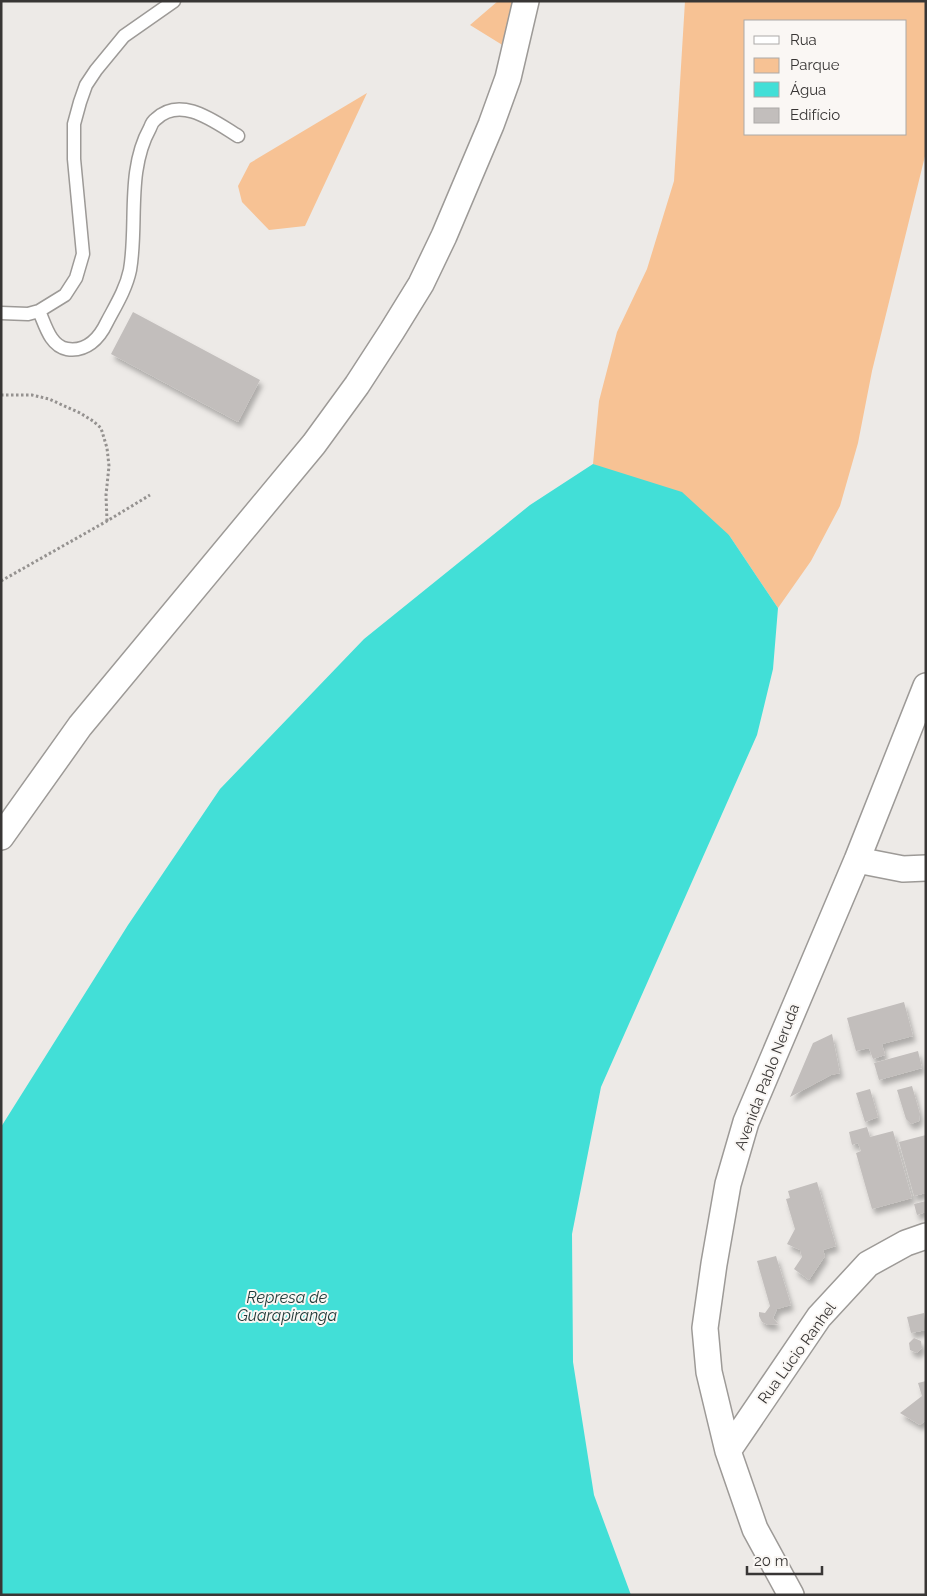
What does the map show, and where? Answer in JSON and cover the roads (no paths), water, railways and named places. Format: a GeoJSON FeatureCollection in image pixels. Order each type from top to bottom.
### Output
{"type":"FeatureCollection","features":[{"type":"Feature","properties":{"kind":"street"},"geometry":{"type":"LineString","coordinates":[[1,837],[80,726],[314,444],[358,385],[392,332],[421,284],[444,236],[491,124],[508,78],[526,1]]}},
{"type":"Feature","properties":{"kind":"street","name":"Avenida Pablo Neruda"},"geometry":{"type":"LineString","coordinates":[[791,1595],[755,1529],[728,1451],[709,1372],[705,1328],[714,1264],[728,1184],[746,1122],[857,860],[926,686]]}},
{"type":"Feature","properties":{"kind":"street"},"geometry":{"type":"LineString","coordinates":[[857,860],[903,869],[926,868]]}},
{"type":"Feature","properties":{"kind":"street","name":"Rua Lúcio Ranhel"},"geometry":{"type":"LineString","coordinates":[[728,1451],[819,1317],[868,1264],[906,1243],[926,1236]]}},
{"type":"Feature","properties":{"kind":"lane"},"geometry":{"type":"LineString","coordinates":[[1,313],[28,314],[39,311],[65,294],[76,278],[83,254],[74,159],[74,124],[86,85],[124,36],[174,1]]}},
{"type":"Feature","properties":{"kind":"lane"},"geometry":{"type":"LineString","coordinates":[[39,311],[52,339],[62,348],[76,350],[92,344],[103,331],[126,285],[133,247],[133,219],[139,156],[146,135],[155,119],[170,110],[189,109],[207,117],[238,136]]}},
{"type":"Feature","properties":{"kind":"water","name":"Represa de Guarapiranga"},"geometry":{"type":"Polygon","coordinates":[[[593,464],[682,492],[729,535],[778,608],[773,669],[757,735],[601,1087],[572,1234],[573,1362],[594,1495],[631,1595],[1,1595],[1,1127],[128,925],[220,789],[364,639],[530,505],[593,464]]]}}]}
